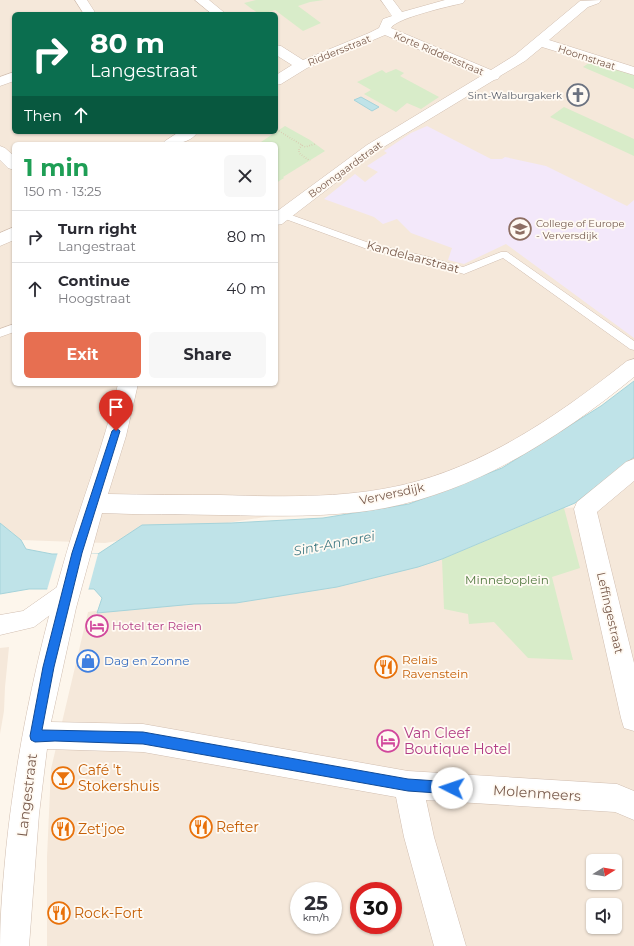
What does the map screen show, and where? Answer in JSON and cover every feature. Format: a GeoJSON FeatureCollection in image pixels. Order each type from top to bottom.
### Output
{"type":"FeatureCollection","features":[{"type":"Feature","properties":{"kind":"street"},"geometry":{"type":"LineString","coordinates":[[81,0],[89,12]]}},
{"type":"Feature","properties":{"kind":"street"},"geometry":{"type":"LineString","coordinates":[[201,0],[217,12]]}},
{"type":"Feature","properties":{"kind":"street"},"geometry":{"type":"LineString","coordinates":[[387,0],[399,17],[459,0]]}},
{"type":"Feature","properties":{"kind":"street","name":"Boomgaardstraat"},"geometry":{"type":"LineString","coordinates":[[280,218],[366,153],[520,58],[541,42],[584,4],[595,0]]}},
{"type":"Feature","properties":{"kind":"street","name":"Riddersstraat"},"geometry":{"type":"LineString","coordinates":[[278,80],[302,65],[374,36],[384,30],[388,22],[399,17]]}},
{"type":"Feature","properties":{"kind":"street","name":"Korte Riddersstraat"},"geometry":{"type":"LineString","coordinates":[[384,30],[493,76]]}},
{"type":"Feature","properties":{"kind":"street","name":"Hoornstraat"},"geometry":{"type":"LineString","coordinates":[[541,42],[634,72]]}},
{"type":"Feature","properties":{"kind":"street"},"geometry":{"type":"LineString","coordinates":[[278,50],[302,65]]}},
{"type":"Feature","properties":{"kind":"street"},"geometry":{"type":"LineString","coordinates":[[0,82],[12,77]]}},
{"type":"Feature","properties":{"kind":"street"},"geometry":{"type":"LineString","coordinates":[[173,142],[187,134]]}},
{"type":"Feature","properties":{"kind":"street"},"geometry":{"type":"LineString","coordinates":[[0,151],[12,163]]}},
{"type":"Feature","properties":{"kind":"street"},"geometry":{"type":"LineString","coordinates":[[0,240],[12,234]]}},
{"type":"Feature","properties":{"kind":"street","name":"Verversdijk"},"geometry":{"type":"LineString","coordinates":[[93,503],[323,506],[386,498],[442,482],[498,459],[605,390],[634,366]]}},
{"type":"Feature","properties":{"kind":"street","name":"Langestraat"},"geometry":{"type":"LineString","coordinates":[[13,946],[21,840],[35,736],[49,667],[77,553],[112,444],[127,386]]}},
{"type":"Feature","properties":{"kind":"street","name":"Leffingestraat"},"geometry":{"type":"LineString","coordinates":[[634,468],[585,509],[634,718]]}},
{"type":"Feature","properties":{"kind":"street"},"geometry":{"type":"LineString","coordinates":[[0,625],[28,620],[67,591]]}},
{"type":"Feature","properties":{"kind":"street","name":"Molenmeers"},"geometry":{"type":"LineString","coordinates":[[35,736],[55,735],[143,738],[408,785],[616,798],[634,806]]}},
{"type":"Feature","properties":{"kind":"street"},"geometry":{"type":"LineString","coordinates":[[408,785],[419,837],[450,946]]}},
{"type":"Feature","properties":{"kind":"lane","name":"Kandelaarstraat"},"geometry":{"type":"LineString","coordinates":[[280,218],[370,247],[425,259],[464,271],[504,254],[634,346]]}},
{"type":"Feature","properties":{"kind":"lane"},"geometry":{"type":"LineString","coordinates":[[0,333],[12,329]]}},
{"type":"Feature","properties":{"kind":"path"},"geometry":{"type":"LineString","coordinates":[[279,131],[305,147],[315,144]]}},
{"type":"Feature","properties":{"kind":"path"},"geometry":{"type":"LineString","coordinates":[[302,145],[299,149],[299,153],[310,161]]}},
{"type":"Feature","properties":{"kind":"shaded area"},"geometry":{"type":"Polygon","coordinates":[[[0,0],[634,0],[634,363],[537,432],[399,495],[105,543],[21,540],[0,523],[0,0]]]}},
{"type":"Feature","properties":{"kind":"shaded area","name":"College of Europe - Verversdijk"},"geometry":{"type":"Polygon","coordinates":[[[427,126],[491,159],[502,159],[505,157],[546,166],[627,206],[634,200],[634,338],[506,244],[464,264],[448,260],[452,248],[411,233],[397,219],[383,224],[374,217],[324,199],[355,174],[365,182],[378,172],[367,166],[387,153],[384,151],[411,133],[427,126]]]}},
{"type":"Feature","properties":{"kind":"shaded area"},"geometry":{"type":"Polygon","coordinates":[[[634,477],[634,946],[47,946],[47,857],[51,769],[88,612],[442,559],[564,508],[599,506],[634,477]]]}},
{"type":"Feature","properties":{"kind":"shaded area"},"geometry":{"type":"Polygon","coordinates":[[[9,647],[4,711],[0,734],[0,648],[9,647]]]}},
{"type":"Feature","properties":{"kind":"green space"},"geometry":{"type":"Polygon","coordinates":[[[256,0],[324,0],[298,6],[321,23],[303,31],[275,10],[268,12],[258,12],[244,3],[256,0]]]}},
{"type":"Feature","properties":{"kind":"green space"},"geometry":{"type":"Polygon","coordinates":[[[589,63],[595,63],[634,75],[634,89],[583,67],[589,63]]]}},
{"type":"Feature","properties":{"kind":"green space"},"geometry":{"type":"Polygon","coordinates":[[[396,69],[404,73],[400,76],[439,97],[421,109],[407,103],[396,112],[364,94],[371,90],[357,82],[382,70],[386,73],[396,69]]]}},
{"type":"Feature","properties":{"kind":"green space"},"geometry":{"type":"Polygon","coordinates":[[[564,107],[634,139],[634,156],[550,117],[564,107]]]}},
{"type":"Feature","properties":{"kind":"green space"},"geometry":{"type":"Polygon","coordinates":[[[285,126],[310,140],[325,151],[283,177],[284,178],[278,182],[278,142],[261,142],[273,134],[278,134],[278,131],[285,126]]]}},
{"type":"Feature","properties":{"kind":"green space","name":"Minneboplein"},"geometry":{"type":"Polygon","coordinates":[[[564,508],[580,568],[552,577],[573,660],[528,658],[494,622],[469,624],[468,614],[444,609],[442,559],[564,508]]]}},
{"type":"Feature","properties":{"kind":"water"},"geometry":{"type":"Polygon","coordinates":[[[361,97],[379,107],[372,111],[354,100],[361,97]]]}},
{"type":"Feature","properties":{"kind":"water","name":"Sint-Annarei"},"geometry":{"type":"Polygon","coordinates":[[[634,381],[634,457],[575,503],[442,559],[418,567],[337,587],[236,603],[194,604],[97,613],[102,598],[94,589],[29,589],[0,594],[0,523],[21,540],[26,549],[52,554],[98,554],[142,525],[231,523],[323,518],[409,504],[502,468],[601,406],[634,381]]]}},
{"type":"Feature","properties":{"kind":"pier"},"geometry":{"type":"Polygon","coordinates":[[[58,552],[98,554],[88,591],[47,590],[58,552]]]}},
{"type":"Feature","properties":{"kind":"place","name":"Sint-Walburgakerk"},"geometry":{"type":"Point","coordinates":[578,95]}},
{"type":"Feature","properties":{"kind":"place","name":"College of Europe - Verversdijk"},"geometry":{"type":"Point","coordinates":[520,229]}},
{"type":"Feature","properties":{"kind":"place","name":"Hotel ter Reien"},"geometry":{"type":"Point","coordinates":[97,626]}},
{"type":"Feature","properties":{"kind":"place","name":"Dag en Zonne"},"geometry":{"type":"Point","coordinates":[88,661]}},
{"type":"Feature","properties":{"kind":"place","name":"Relais Ravenstein"},"geometry":{"type":"Point","coordinates":[386,667]}},
{"type":"Feature","properties":{"kind":"place","name":"Van Cleef Boutique Hotel"},"geometry":{"type":"Point","coordinates":[388,741]}},
{"type":"Feature","properties":{"kind":"place","name":"Café 't Stokershuis"},"geometry":{"type":"Point","coordinates":[63,778]}},
{"type":"Feature","properties":{"kind":"place","name":"Refter"},"geometry":{"type":"Point","coordinates":[201,827]}},
{"type":"Feature","properties":{"kind":"place","name":"Zet'joe"},"geometry":{"type":"Point","coordinates":[63,829]}},
{"type":"Feature","properties":{"kind":"place","name":"Rock-Fort"},"geometry":{"type":"Point","coordinates":[59,913]}},
{"type":"Feature","properties":{"kind":"route"},"geometry":{"type":"LineString","coordinates":[[116,431],[77,553],[49,667],[35,736],[55,735],[143,738],[408,785],[452,788]]}}]}
